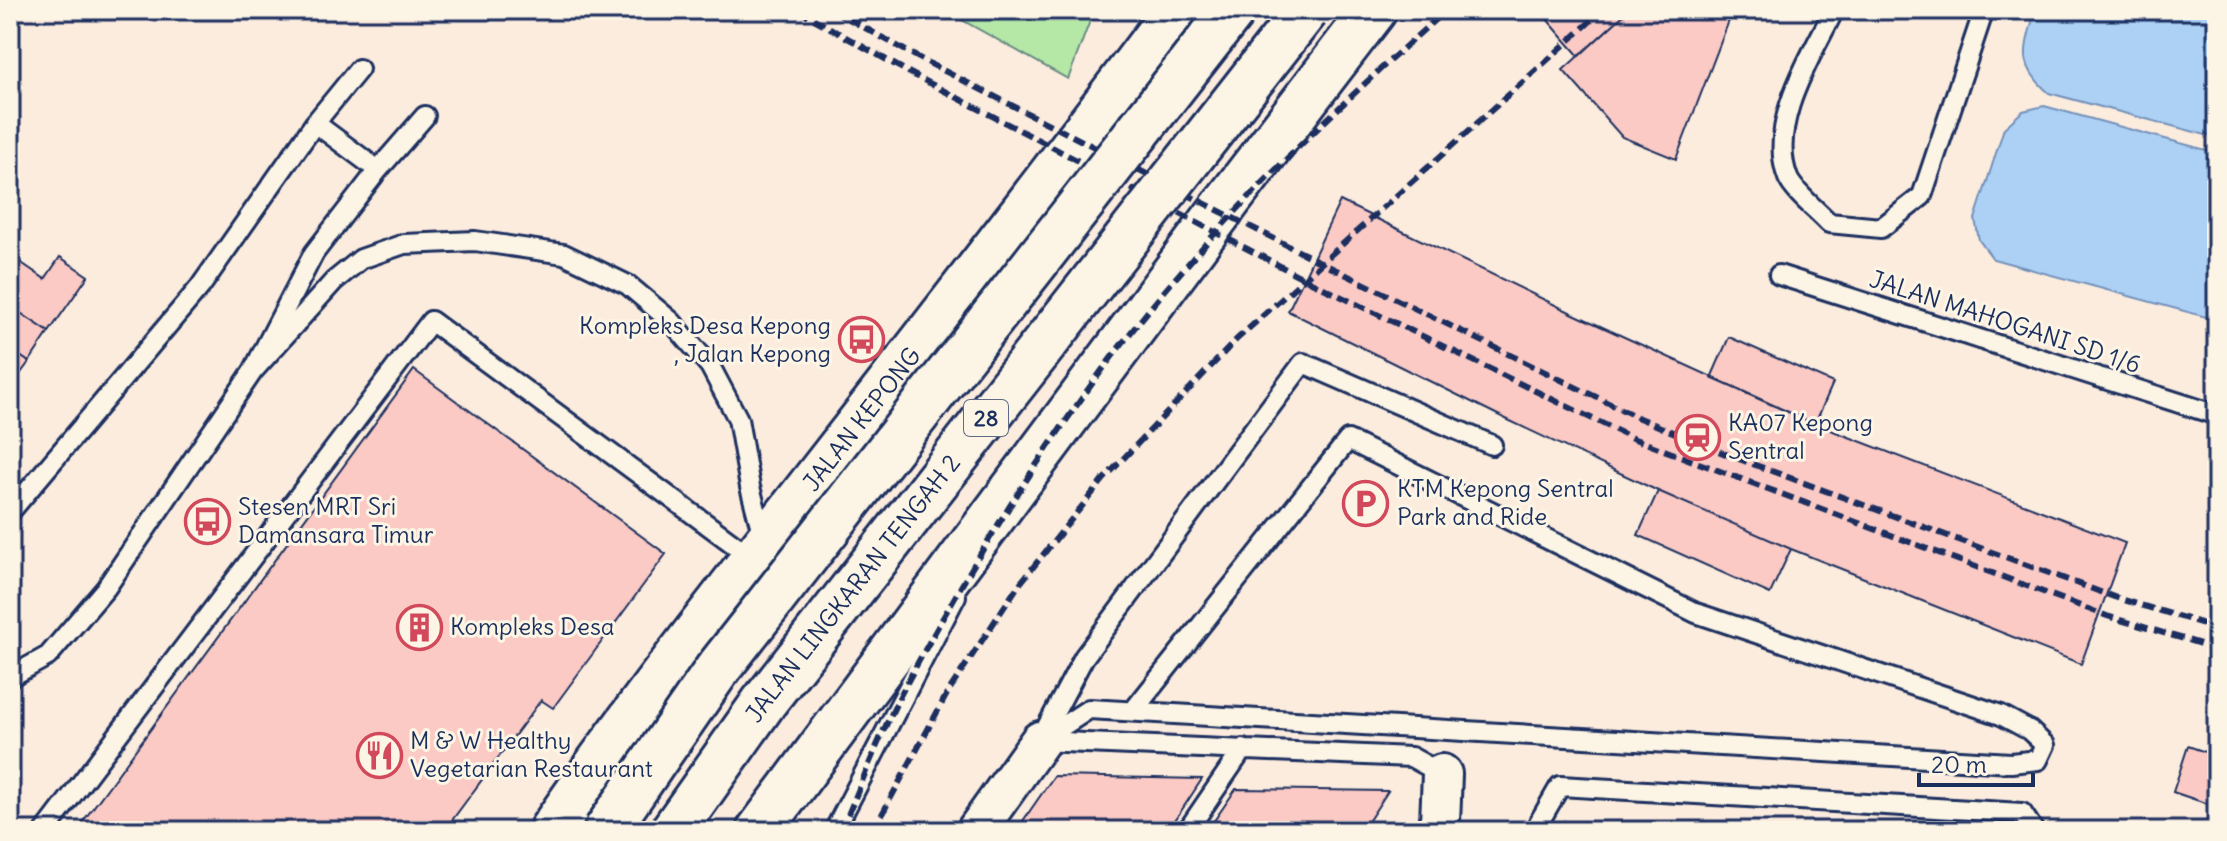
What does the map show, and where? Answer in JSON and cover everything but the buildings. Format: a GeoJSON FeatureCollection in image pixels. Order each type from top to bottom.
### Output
{"type":"FeatureCollection","features":[{"type":"Feature","properties":{"kind":"main road","name":"JALAN KEPONG"},"geometry":{"type":"LineString","coordinates":[[551,831],[586,780],[759,552],[1023,214],[1176,10]]}},
{"type":"Feature","properties":{"kind":"main road","name":"28"},"geometry":{"type":"LineString","coordinates":[[606,831],[717,670],[1233,10]]}},
{"type":"Feature","properties":{"kind":"main road","name":"JALAN LINGKARAN TENGAH 2"},"geometry":{"type":"LineString","coordinates":[[673,831],[764,702],[1306,10]]}},
{"type":"Feature","properties":{"kind":"main road"},"geometry":{"type":"LineString","coordinates":[[759,831],[1230,198],[1374,10]]}},
{"type":"Feature","properties":{"kind":"main road"},"geometry":{"type":"LineString","coordinates":[[539,831],[586,780]]}},
{"type":"Feature","properties":{"kind":"street"},"geometry":{"type":"LineString","coordinates":[[976,831],[1040,741]]}},
{"type":"Feature","properties":{"kind":"street"},"geometry":{"type":"LineString","coordinates":[[1434,831],[1440,822],[1442,774]]}},
{"type":"Feature","properties":{"kind":"lane"},"geometry":{"type":"LineString","coordinates":[[1834,10],[1792,95],[1782,144],[1788,180],[1829,223],[1881,228],[1922,196],[1984,10]]}},
{"type":"Feature","properties":{"kind":"lane"},"geometry":{"type":"LineString","coordinates":[[10,512],[200,287],[315,123],[359,69]]}},
{"type":"Feature","properties":{"kind":"lane"},"geometry":{"type":"LineString","coordinates":[[10,677],[48,656],[106,588],[253,371],[314,253],[378,170],[425,116]]}},
{"type":"Feature","properties":{"kind":"lane"},"geometry":{"type":"LineString","coordinates":[[315,123],[378,170]]}},
{"type":"Feature","properties":{"kind":"lane"},"geometry":{"type":"LineString","coordinates":[[253,371],[334,281],[361,259],[404,244],[475,241],[564,254],[628,285],[672,322],[710,366],[738,419],[759,552]]}},
{"type":"Feature","properties":{"kind":"lane","name":"JALAN MAHOGANI SD 1/6"},"geometry":{"type":"LineString","coordinates":[[1779,275],[2217,415]]}},
{"type":"Feature","properties":{"kind":"lane"},"geometry":{"type":"LineString","coordinates":[[45,831],[431,321],[759,552]]}},
{"type":"Feature","properties":{"kind":"lane"},"geometry":{"type":"LineString","coordinates":[[1040,741],[1084,657],[1303,363],[1492,445]]}},
{"type":"Feature","properties":{"kind":"lane"},"geometry":{"type":"LineString","coordinates":[[1040,741],[1089,709],[2011,763],[2038,760],[2045,745],[2029,730],[2001,715],[1696,613],[1348,440],[1133,711]]}},
{"type":"Feature","properties":{"kind":"lane"},"geometry":{"type":"LineString","coordinates":[[834,831],[1003,505]]}},
{"type":"Feature","properties":{"kind":"lane"},"geometry":{"type":"LineString","coordinates":[[1040,741],[1411,757],[1442,774]]}},
{"type":"Feature","properties":{"kind":"lane"},"geometry":{"type":"LineString","coordinates":[[1187,831],[1243,749]]}},
{"type":"Feature","properties":{"kind":"lane"},"geometry":{"type":"LineString","coordinates":[[1534,831],[1560,786],[2022,813],[2034,831]]}},
{"type":"Feature","properties":{"kind":"green space"},"geometry":{"type":"Polygon","coordinates":[[[944,10],[1094,10],[1068,79],[944,10]]]}},
{"type":"Feature","properties":{"kind":"water"},"geometry":{"type":"Polygon","coordinates":[[[2035,10],[2217,10],[2217,138],[2049,93],[2027,64],[2027,45],[2035,10]]]}},
{"type":"Feature","properties":{"kind":"water"},"geometry":{"type":"Polygon","coordinates":[[[2044,106],[2217,153],[2217,320],[1993,259],[1979,240],[1975,219],[2004,128],[2023,111],[2044,106]]]}},
{"type":"Feature","properties":{"kind":"railway"},"geometry":{"type":"LineString","coordinates":[[798,10],[908,72],[1305,279],[1632,438],[2107,616],[2217,649]]}},
{"type":"Feature","properties":{"kind":"railway"},"geometry":{"type":"LineString","coordinates":[[833,10],[917,57],[1316,260],[1639,418],[1728,455],[2114,597],[2217,628]]}},
{"type":"Feature","properties":{"kind":"railway"},"geometry":{"type":"LineString","coordinates":[[841,831],[902,692],[947,610],[1020,489],[1100,373],[1178,275],[1263,182],[1446,10]]}},
{"type":"Feature","properties":{"kind":"railway"},"geometry":{"type":"LineString","coordinates":[[873,831],[948,692],[1018,586],[1103,480],[1237,339],[1603,10]]}},
{"type":"Feature","properties":{"kind":"place","name":"Kompleks Desa Kepong , Jalan Kepong"},"geometry":{"type":"Point","coordinates":[862,340]}},
{"type":"Feature","properties":{"kind":"place","name":"KA07 Kepong Sentral"},"geometry":{"type":"Point","coordinates":[1697,437]}},
{"type":"Feature","properties":{"kind":"place","name":"KTM Kepong Sentral Park and Ride"},"geometry":{"type":"Point","coordinates":[1366,503]}},
{"type":"Feature","properties":{"kind":"place","name":"Stesen MRT Sri Damansara Timur"},"geometry":{"type":"Point","coordinates":[207,521]}},
{"type":"Feature","properties":{"kind":"place","name":"Kompleks Desa"},"geometry":{"type":"Point","coordinates":[419,627]}},
{"type":"Feature","properties":{"kind":"place","name":"M & W Healthy Vegetarian Restaurant"},"geometry":{"type":"Point","coordinates":[379,755]}}]}
